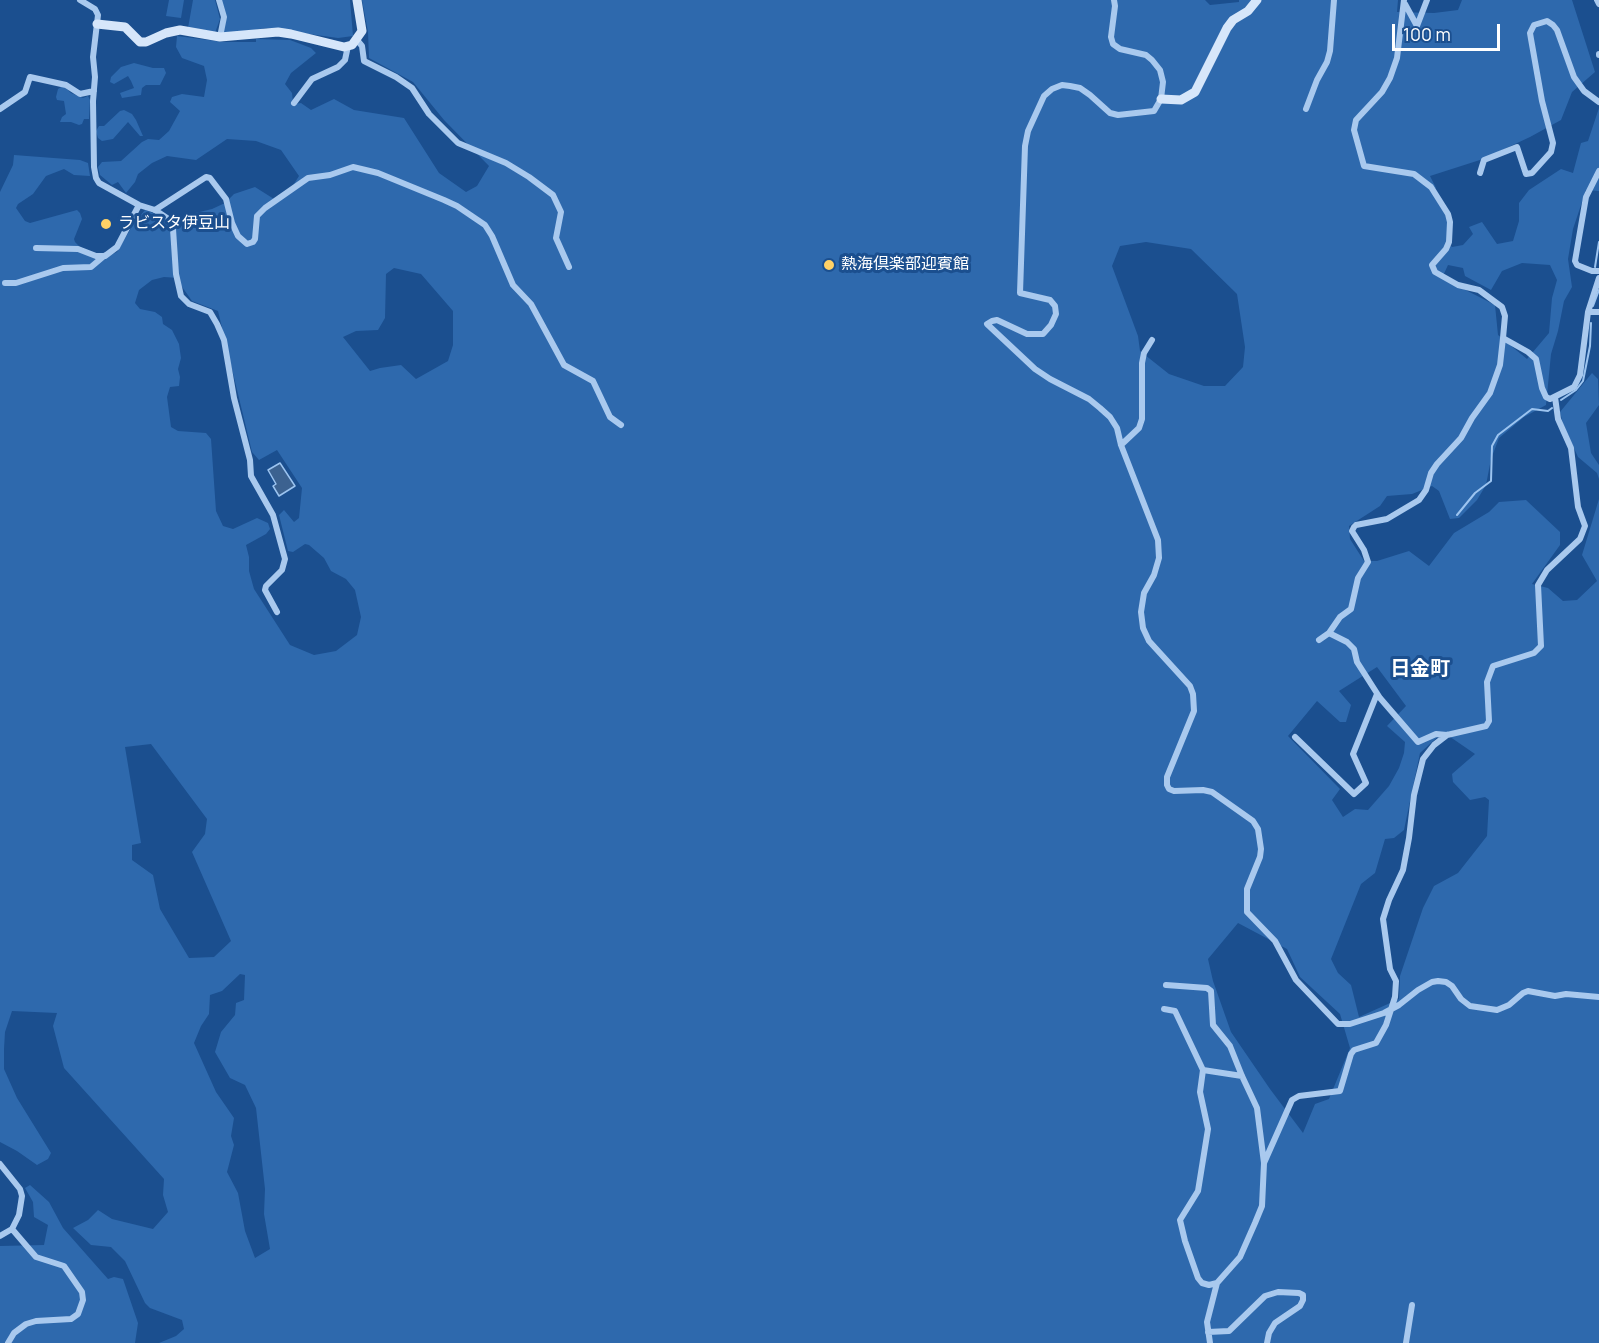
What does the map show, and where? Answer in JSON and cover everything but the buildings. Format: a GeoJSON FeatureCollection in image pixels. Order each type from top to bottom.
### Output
{"type":"FeatureCollection","features":[{"type":"Feature","properties":{"kind":"street"},"geometry":{"type":"LineString","coordinates":[[80,0],[98,12],[93,57],[96,178],[99,183],[139,205],[155,210],[171,223],[176,274],[181,296],[189,304],[210,312],[224,340],[234,398],[250,460],[251,476],[273,515],[285,560],[282,570],[266,586],[265,590],[277,612]]}},
{"type":"Feature","properties":{"kind":"street"},"geometry":{"type":"LineString","coordinates":[[219,0],[224,16],[220,37]]}},
{"type":"Feature","properties":{"kind":"street"},"geometry":{"type":"LineString","coordinates":[[97,24],[125,27],[140,42],[180,30],[220,37],[278,32],[331,45],[348,46],[357,40],[362,31],[357,0]]}},
{"type":"Feature","properties":{"kind":"street"},"geometry":{"type":"LineString","coordinates":[[1114,0],[1111,37],[1113,44],[1120,49],[1146,55],[1152,60],[1160,70],[1163,82],[1161,99],[1154,111],[1118,115],[1110,113],[1080,88],[1062,85],[1052,89],[1044,96],[1028,130],[1025,146],[1020,293],[1050,300],[1055,306],[1056,314],[1051,325],[1043,334],[1028,334],[997,320],[987,324],[1035,369],[1089,399],[1110,417],[1117,428],[1121,445],[1158,540],[1159,558],[1154,575],[1144,592],[1141,612],[1143,628],[1149,641],[1190,686],[1193,694],[1194,711],[1167,777],[1167,785],[1174,791],[1212,792],[1253,821],[1258,829],[1261,849],[1247,889],[1247,912],[1275,941],[1296,980],[1338,1024],[1350,1024],[1391,1009],[1418,990],[1438,981],[1452,986],[1461,999],[1470,1006],[1497,1010],[1509,1005],[1528,991],[1555,996],[1566,994],[1599,997]]}},
{"type":"Feature","properties":{"kind":"street"},"geometry":{"type":"LineString","coordinates":[[1161,99],[1180,100],[1195,92],[1227,28],[1233,20],[1248,11],[1257,0]]}},
{"type":"Feature","properties":{"kind":"street"},"geometry":{"type":"LineString","coordinates":[[1306,109],[1330,51],[1334,0]]}},
{"type":"Feature","properties":{"kind":"street"},"geometry":{"type":"LineString","coordinates":[[1404,1],[1417,26],[1427,0]]}},
{"type":"Feature","properties":{"kind":"street"},"geometry":{"type":"LineString","coordinates":[[1319,639],[1329,633],[1340,617],[1352,609],[1358,578],[1368,562],[1364,550],[1352,531],[1354,527],[1388,519],[1419,500],[1426,490],[1431,473],[1461,438],[1490,393],[1500,365],[1505,316],[1502,307],[1479,290],[1458,285],[1435,272],[1432,265],[1449,242],[1450,222],[1448,214],[1431,187],[1414,174],[1364,166],[1359,152],[1354,130],[1356,120],[1382,92],[1390,78],[1397,58],[1404,1]]}},
{"type":"Feature","properties":{"kind":"street"},"geometry":{"type":"LineString","coordinates":[[1480,173],[1484,160],[1517,147],[1526,174],[1532,172],[1551,152],[1553,143],[1542,101],[1530,33],[1534,25],[1547,21],[1553,25],[1557,30],[1574,77],[1584,91],[1599,102]]}},
{"type":"Feature","properties":{"kind":"street"},"geometry":{"type":"LineString","coordinates":[[357,40],[362,46],[364,61],[406,83],[418,96],[429,114],[458,143],[506,163],[553,195],[561,212],[556,238],[569,267]]}},
{"type":"Feature","properties":{"kind":"street"},"geometry":{"type":"LineString","coordinates":[[294,103],[312,79],[338,68],[345,60],[348,46]]}},
{"type":"Feature","properties":{"kind":"street"},"geometry":{"type":"LineString","coordinates":[[0,109],[25,92],[30,77],[66,85],[80,94],[94,92]]}},
{"type":"Feature","properties":{"kind":"street"},"geometry":{"type":"LineString","coordinates":[[155,210],[206,177],[210,178],[226,199],[232,224],[238,236],[247,244],[255,239],[257,216],[265,208],[308,178],[330,175],[353,167],[378,173],[450,203],[485,225],[513,285],[531,304],[560,359],[564,364],[593,381],[610,417],[621,425]]}},
{"type":"Feature","properties":{"kind":"street"},"geometry":{"type":"LineString","coordinates":[[1599,171],[1586,197],[1575,261],[1577,265],[1592,271],[1599,271]]}},
{"type":"Feature","properties":{"kind":"street"},"geometry":{"type":"LineString","coordinates":[[5,283],[16,283],[63,268],[91,267],[117,248],[139,205]]}},
{"type":"Feature","properties":{"kind":"street"},"geometry":{"type":"LineString","coordinates":[[36,248],[71,249],[96,256],[105,256]]}},
{"type":"Feature","properties":{"kind":"street"},"geometry":{"type":"LineString","coordinates":[[1503,338],[1536,359],[1546,397],[1555,398],[1574,387],[1580,375],[1588,312],[1599,278]]}},
{"type":"Feature","properties":{"kind":"street"},"geometry":{"type":"LineString","coordinates":[[1588,312],[1599,312]]}},
{"type":"Feature","properties":{"kind":"street"},"geometry":{"type":"LineString","coordinates":[[1121,445],[1139,429],[1142,419],[1142,363],[1144,353],[1152,340]]}},
{"type":"Feature","properties":{"kind":"street"},"geometry":{"type":"LineString","coordinates":[[1329,633],[1347,642],[1354,650],[1357,662],[1377,694],[1418,742],[1436,734],[1447,735],[1486,726],[1489,721],[1487,682],[1493,666],[1534,653],[1541,646],[1538,585],[1547,570],[1580,539],[1585,526],[1578,507],[1570,448],[1558,419],[1555,398]]}},
{"type":"Feature","properties":{"kind":"street"},"geometry":{"type":"LineString","coordinates":[[1295,736],[1354,794],[1366,783],[1353,754],[1377,694]]}},
{"type":"Feature","properties":{"kind":"street"},"geometry":{"type":"LineString","coordinates":[[1264,1163],[1292,1100],[1299,1096],[1340,1091],[1354,1050],[1376,1042],[1382,1036],[1395,997],[1396,981],[1390,969],[1383,919],[1403,870],[1414,795],[1423,759],[1434,745],[1447,735]]}},
{"type":"Feature","properties":{"kind":"street"},"geometry":{"type":"LineString","coordinates":[[1166,985],[1206,988],[1210,991],[1213,1025],[1217,1033],[1230,1046],[1257,1108],[1264,1163],[1262,1206],[1240,1257],[1217,1283],[1207,1322],[1210,1343]]}},
{"type":"Feature","properties":{"kind":"street"},"geometry":{"type":"LineString","coordinates":[[1164,1009],[1175,1011],[1203,1070],[1200,1092],[1208,1129],[1198,1191],[1180,1220],[1198,1278],[1202,1283],[1209,1285],[1217,1283]]}},
{"type":"Feature","properties":{"kind":"street"},"geometry":{"type":"LineString","coordinates":[[1203,1070],[1242,1076]]}},
{"type":"Feature","properties":{"kind":"street"},"geometry":{"type":"LineString","coordinates":[[0,1164],[20,1189],[22,1196],[19,1215],[12,1229],[0,1236]]}},
{"type":"Feature","properties":{"kind":"street"},"geometry":{"type":"LineString","coordinates":[[8,1343],[14,1333],[26,1324],[36,1321],[71,1319],[78,1314],[83,1300],[82,1292],[64,1266],[36,1257],[12,1229]]}},
{"type":"Feature","properties":{"kind":"street"},"geometry":{"type":"LineString","coordinates":[[1208,1332],[1229,1331],[1265,1296],[1278,1292],[1303,1295],[1300,1306],[1275,1323],[1269,1333],[1267,1343]]}},
{"type":"Feature","properties":{"kind":"street"},"geometry":{"type":"LineString","coordinates":[[1406,1343],[1413,1305]]}},
{"type":"Feature","properties":{"kind":"shaded area"},"geometry":{"type":"Polygon","coordinates":[[[169,0],[184,0],[181,18],[166,16],[169,0]]]}},
{"type":"Feature","properties":{"kind":"shaded area"},"geometry":{"type":"Polygon","coordinates":[[[193,0],[215,0],[220,19],[215,33],[188,28],[193,0]]]}},
{"type":"Feature","properties":{"kind":"shaded area"},"geometry":{"type":"Polygon","coordinates":[[[222,0],[350,0],[353,36],[338,38],[265,28],[220,37],[222,0]]]}},
{"type":"Feature","properties":{"kind":"shaded area"},"geometry":{"type":"Polygon","coordinates":[[[362,0],[1205,0],[1210,5],[1239,2],[1239,0],[1398,0],[1397,12],[1434,13],[1458,10],[1462,0],[1572,0],[1595,72],[1572,92],[1561,120],[1483,159],[1430,176],[1436,188],[1433,190],[1449,220],[1449,244],[1452,247],[1463,245],[1473,234],[1469,227],[1482,222],[1497,244],[1513,241],[1519,221],[1519,203],[1529,190],[1561,169],[1573,173],[1581,143],[1588,141],[1599,108],[1599,191],[1586,190],[1573,229],[1568,259],[1572,287],[1564,301],[1551,354],[1546,405],[1524,417],[1499,438],[1491,459],[1486,485],[1477,500],[1459,518],[1450,519],[1439,491],[1432,486],[1412,494],[1387,496],[1380,506],[1349,526],[1350,539],[1364,561],[1377,561],[1409,551],[1429,566],[1454,533],[1489,512],[1499,502],[1526,500],[1560,532],[1560,545],[1532,584],[1548,588],[1563,601],[1577,600],[1597,581],[1582,555],[1599,499],[1599,1343],[159,1343],[176,1336],[184,1329],[182,1320],[150,1308],[145,1303],[125,1261],[111,1247],[91,1245],[73,1228],[88,1220],[98,1210],[112,1219],[153,1229],[168,1212],[163,1195],[164,1179],[64,1068],[53,1026],[57,1013],[12,1011],[5,1032],[4,1049],[4,1069],[17,1098],[51,1153],[48,1159],[37,1165],[0,1142],[0,192],[13,165],[14,155],[80,160],[88,163],[90,176],[74,175],[64,169],[46,176],[33,194],[18,204],[16,208],[25,221],[30,223],[77,210],[82,219],[74,239],[75,242],[80,247],[106,257],[117,252],[134,223],[145,210],[167,222],[212,209],[225,203],[234,194],[255,187],[274,199],[292,187],[299,176],[281,150],[256,141],[227,139],[196,160],[167,156],[152,163],[138,174],[126,193],[118,182],[112,185],[100,175],[98,167],[102,162],[121,161],[142,142],[148,139],[159,140],[169,131],[180,111],[170,102],[172,97],[182,94],[204,97],[207,80],[204,66],[182,58],[176,47],[177,36],[224,42],[256,42],[256,39],[290,40],[311,48],[316,53],[291,73],[285,84],[292,93],[295,104],[301,103],[311,110],[334,99],[354,110],[404,118],[439,173],[466,192],[477,186],[489,166],[444,120],[413,82],[369,58],[368,32],[362,0]],[[1146,242],[1120,246],[1112,266],[1138,336],[1140,351],[1169,374],[1204,386],[1225,386],[1243,367],[1245,347],[1237,294],[1191,249],[1146,242]],[[1522,263],[1502,271],[1491,290],[1465,276],[1463,268],[1448,265],[1442,278],[1495,305],[1498,335],[1527,359],[1549,333],[1552,298],[1557,280],[1550,265],[1522,263]],[[394,268],[386,274],[385,318],[378,330],[356,331],[343,337],[370,371],[401,365],[416,379],[448,361],[453,345],[453,311],[421,274],[394,268]],[[164,277],[152,280],[139,290],[135,303],[140,309],[155,312],[162,317],[163,324],[172,330],[179,344],[181,358],[178,369],[179,386],[170,387],[167,397],[171,427],[178,431],[206,433],[211,439],[216,511],[223,526],[233,529],[257,518],[268,523],[270,529],[266,534],[246,545],[254,589],[290,645],[314,655],[336,651],[357,635],[361,617],[355,590],[346,579],[331,571],[324,558],[309,545],[305,544],[293,552],[288,551],[279,515],[284,510],[294,522],[299,518],[302,488],[277,450],[259,460],[252,452],[218,311],[192,301],[180,284],[179,278],[164,277]],[[1377,667],[1339,691],[1351,705],[1346,722],[1340,722],[1317,701],[1288,736],[1340,789],[1332,800],[1343,817],[1355,809],[1368,810],[1389,786],[1399,768],[1405,742],[1387,726],[1406,706],[1377,667]],[[1443,732],[1420,753],[1404,830],[1394,838],[1385,839],[1375,873],[1361,884],[1331,959],[1338,973],[1351,985],[1359,1017],[1399,999],[1400,976],[1423,908],[1434,886],[1458,873],[1487,836],[1489,800],[1485,797],[1470,800],[1453,782],[1452,774],[1475,754],[1443,732]],[[151,744],[125,747],[141,843],[132,845],[132,860],[153,875],[160,909],[189,958],[214,957],[231,941],[192,852],[205,834],[207,819],[151,744]],[[1238,923],[1208,959],[1213,981],[1231,1032],[1303,1133],[1315,1104],[1329,1099],[1350,1048],[1340,1014],[1300,977],[1287,949],[1238,923]],[[240,974],[222,991],[210,995],[209,1014],[194,1043],[216,1092],[234,1118],[231,1136],[234,1145],[227,1172],[238,1193],[245,1231],[255,1258],[270,1249],[264,1214],[265,1189],[256,1108],[245,1085],[230,1078],[215,1052],[221,1032],[235,1015],[236,1003],[244,1000],[245,975],[240,974]]]}},
{"type":"Feature","properties":{"kind":"shaded area"},"geometry":{"type":"Polygon","coordinates":[[[134,63],[153,68],[164,68],[166,73],[160,85],[146,85],[142,88],[141,95],[122,98],[120,93],[134,88],[131,81],[128,76],[114,84],[110,82],[111,77],[121,67],[134,63]]]}},
{"type":"Feature","properties":{"kind":"shaded area"},"geometry":{"type":"Polygon","coordinates":[[[61,87],[83,98],[88,96],[90,100],[89,119],[84,119],[82,124],[60,122],[66,114],[64,101],[57,100],[56,97],[61,87]]]}},
{"type":"Feature","properties":{"kind":"shaded area"},"geometry":{"type":"Polygon","coordinates":[[[124,110],[132,114],[143,136],[140,136],[128,122],[113,139],[102,141],[98,138],[96,131],[99,126],[104,126],[124,110]]]}},
{"type":"Feature","properties":{"kind":"shaded area"},"geometry":{"type":"Polygon","coordinates":[[[1592,373],[1598,379],[1599,405],[1586,423],[1591,453],[1599,465],[1599,479],[1597,473],[1578,457],[1560,412],[1592,373]]]}},
{"type":"Feature","properties":{"kind":"shaded area"},"geometry":{"type":"Polygon","coordinates":[[[280,463],[295,486],[279,496],[273,486],[276,484],[268,470],[280,463]]]}},
{"type":"Feature","properties":{"kind":"shaded area"},"geometry":{"type":"Polygon","coordinates":[[[30,1185],[49,1202],[63,1228],[108,1279],[114,1277],[123,1279],[138,1323],[135,1343],[0,1343],[0,1246],[44,1245],[48,1225],[34,1217],[33,1202],[25,1188],[30,1185]]]}},
{"type":"Feature","properties":{"kind":"waterway"},"geometry":{"type":"LineString","coordinates":[[1595,267],[1599,242]]}},
{"type":"Feature","properties":{"kind":"waterway"},"geometry":{"type":"LineString","coordinates":[[1593,306],[1599,290]]}},
{"type":"Feature","properties":{"kind":"waterway"},"geometry":{"type":"LineString","coordinates":[[1561,400],[1576,390],[1583,381],[1590,346],[1591,323]]}},
{"type":"Feature","properties":{"kind":"waterway"},"geometry":{"type":"LineString","coordinates":[[1457,515],[1475,493],[1491,481],[1492,446],[1498,435],[1532,409],[1548,411],[1552,408]]}},
{"type":"Feature","properties":{"kind":"place","name":"ラビスタ伊豆山"},"geometry":{"type":"Point","coordinates":[106,224]}},
{"type":"Feature","properties":{"kind":"place","name":"熱海倶楽部迎賓館"},"geometry":{"type":"Point","coordinates":[829,265]}},
{"type":"Feature","properties":{"kind":"district","name":"日金町"},"geometry":{"type":"Point","coordinates":[1420,669]}}]}
